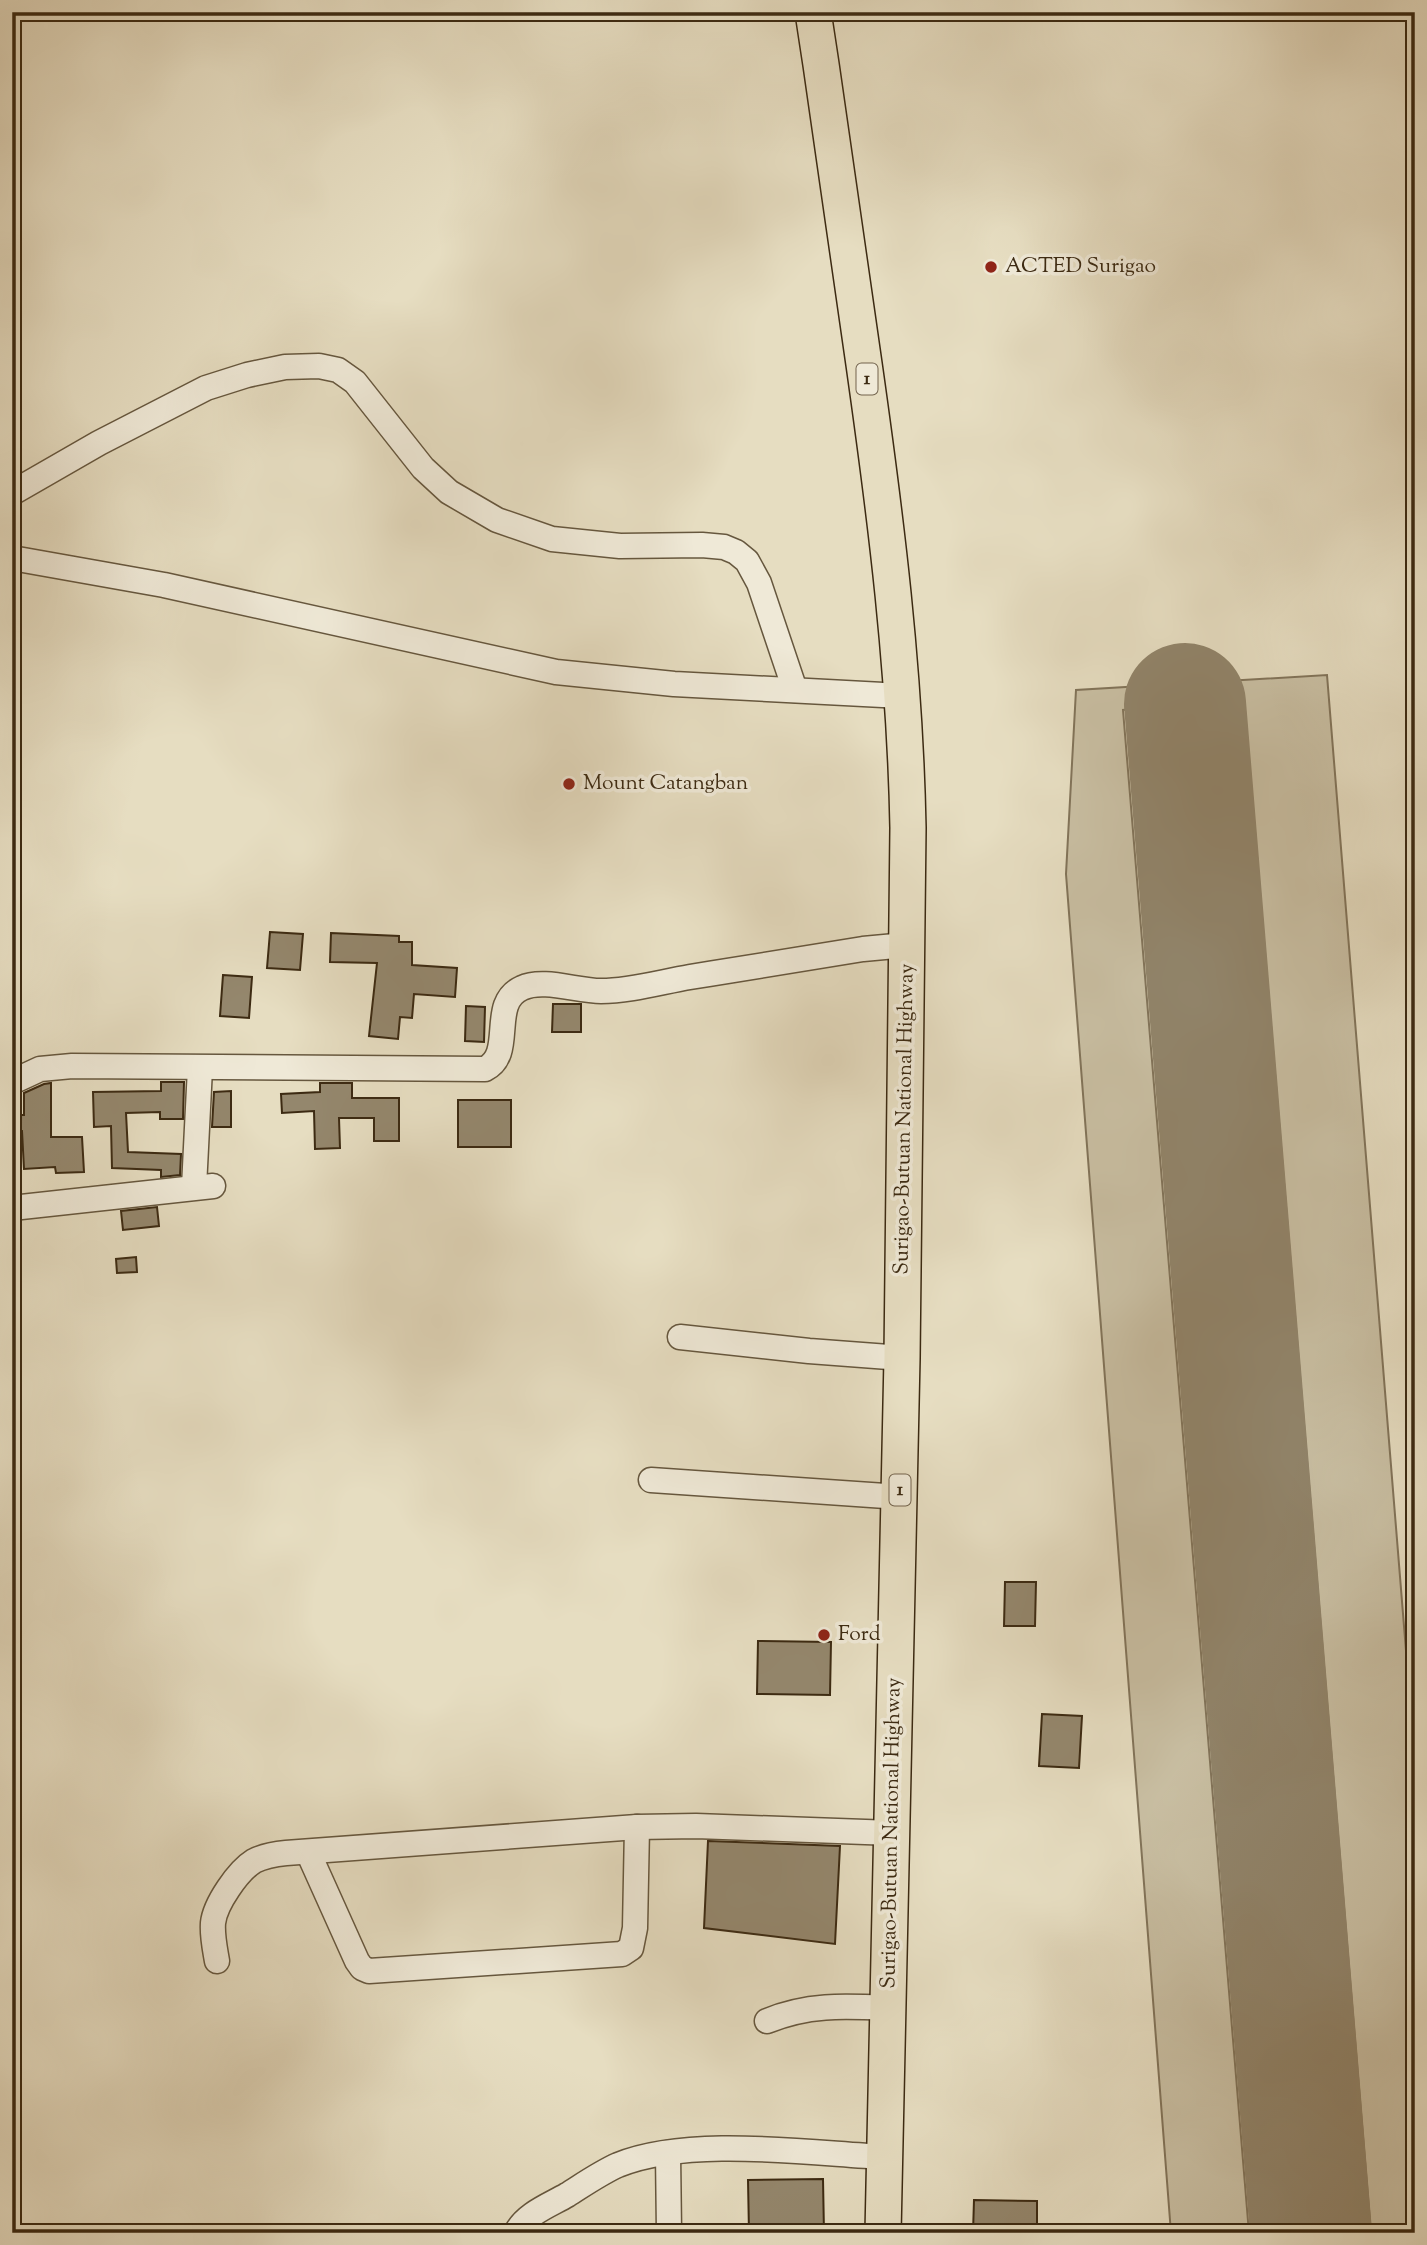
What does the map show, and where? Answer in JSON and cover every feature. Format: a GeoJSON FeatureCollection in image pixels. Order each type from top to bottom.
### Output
{"type":"FeatureCollection","features":[{"type":"Feature","properties":{"kind":"highway","name":"Surigao-Butuan National Highway"},"geometry":{"type":"LineString","coordinates":[[813,12],[883,499],[893,580],[907,748],[900,1497],[883,2233]]}},
{"type":"Feature","properties":{"kind":"street"},"geometry":{"type":"LineString","coordinates":[[12,493],[99,443],[206,388],[247,374],[285,367],[319,366],[338,370],[355,382],[423,468],[449,492],[497,520],[552,539],[620,546],[702,545],[724,547],[736,552],[747,561],[760,583],[795,690]]}},
{"type":"Feature","properties":{"kind":"street"},"geometry":{"type":"LineString","coordinates":[[12,558],[164,585],[556,673],[674,684],[902,696]]}},
{"type":"Feature","properties":{"kind":"street"},"geometry":{"type":"LineString","coordinates":[[12,1082],[40,1069],[53,1067],[485,1069],[492,1066],[499,1054],[503,1016],[509,997],[530,985],[603,991],[863,949],[906,946]]}},
{"type":"Feature","properties":{"kind":"street"},"geometry":{"type":"LineString","coordinates":[[12,1208],[203,1187],[200,1068]]}},
{"type":"Feature","properties":{"kind":"street"},"geometry":{"type":"LineString","coordinates":[[680,1337],[902,1358]]}},
{"type":"Feature","properties":{"kind":"street"},"geometry":{"type":"LineString","coordinates":[[651,1480],[900,1497]]}},
{"type":"Feature","properties":{"kind":"street"},"geometry":{"type":"LineString","coordinates":[[218,1961],[213,1934],[216,1909],[242,1871],[254,1861],[267,1856],[637,1827],[696,1826],[892,1833]]}},
{"type":"Feature","properties":{"kind":"street"},"geometry":{"type":"LineString","coordinates":[[308,1852],[357,1961],[362,1968],[369,1971],[580,1958],[622,1954],[631,1948],[635,1928],[637,1827]]}},
{"type":"Feature","properties":{"kind":"street"},"geometry":{"type":"LineString","coordinates":[[767,2021],[804,2009],[851,2006],[888,2008]]}},
{"type":"Feature","properties":{"kind":"street"},"geometry":{"type":"LineString","coordinates":[[516,2233],[532,2215],[617,2166],[647,2157],[668,2153],[745,2149],[884,2157]]}},
{"type":"Feature","properties":{"kind":"street"},"geometry":{"type":"LineString","coordinates":[[668,2153],[669,2233]]}},
{"type":"Feature","properties":{"kind":"shaded area"},"geometry":{"type":"Polygon","coordinates":[[[1327,675],[1415,1762],[1415,2233],[1371,2233],[1244,699],[1123,710],[1249,2233],[1171,2233],[1066,874],[1076,690],[1327,675]]]}},
{"type":"Feature","properties":{"kind":"building"},"geometry":{"type":"Polygon","coordinates":[[[270,932],[303,934],[300,970],[267,968],[270,932]]]}},
{"type":"Feature","properties":{"kind":"building"},"geometry":{"type":"Polygon","coordinates":[[[331,933],[399,936],[399,942],[412,942],[412,965],[457,968],[455,997],[414,994],[412,1018],[400,1017],[398,1039],[369,1036],[377,963],[330,962],[331,933]]]}},
{"type":"Feature","properties":{"kind":"building"},"geometry":{"type":"Polygon","coordinates":[[[223,975],[252,977],[249,1018],[220,1016],[223,975]]]}},
{"type":"Feature","properties":{"kind":"building"},"geometry":{"type":"Polygon","coordinates":[[[553,1004],[581,1004],[581,1032],[552,1032],[553,1004]]]}},
{"type":"Feature","properties":{"kind":"building"},"geometry":{"type":"Polygon","coordinates":[[[466,1006],[485,1007],[484,1042],[465,1041],[466,1006]]]}},
{"type":"Feature","properties":{"kind":"building"},"geometry":{"type":"Polygon","coordinates":[[[161,1082],[184,1082],[183,1119],[160,1119],[160,1112],[126,1113],[128,1152],[181,1154],[180,1175],[161,1177],[161,1170],[112,1168],[111,1126],[94,1127],[93,1092],[161,1091],[161,1082]]]}},
{"type":"Feature","properties":{"kind":"building"},"geometry":{"type":"Polygon","coordinates":[[[51,1083],[51,1137],[82,1137],[84,1172],[56,1173],[55,1167],[24,1169],[22,1131],[12,1132],[12,1115],[24,1115],[24,1093],[51,1083]]]}},
{"type":"Feature","properties":{"kind":"building"},"geometry":{"type":"Polygon","coordinates":[[[320,1083],[352,1083],[352,1098],[399,1098],[399,1141],[374,1141],[374,1118],[339,1118],[340,1148],[315,1149],[314,1111],[282,1113],[281,1094],[320,1092],[320,1083]]]}},
{"type":"Feature","properties":{"kind":"building"},"geometry":{"type":"Polygon","coordinates":[[[231,1091],[231,1127],[212,1127],[214,1092],[231,1091]]]}},
{"type":"Feature","properties":{"kind":"building"},"geometry":{"type":"Polygon","coordinates":[[[458,1100],[511,1100],[511,1147],[458,1147],[458,1100]]]}},
{"type":"Feature","properties":{"kind":"building"},"geometry":{"type":"Polygon","coordinates":[[[157,1207],[159,1226],[123,1230],[121,1211],[157,1207]]]}},
{"type":"Feature","properties":{"kind":"building"},"geometry":{"type":"Polygon","coordinates":[[[136,1257],[137,1272],[117,1273],[116,1259],[136,1257]]]}},
{"type":"Feature","properties":{"kind":"building"},"geometry":{"type":"Polygon","coordinates":[[[1005,1582],[1036,1582],[1035,1626],[1004,1626],[1005,1582]]]}},
{"type":"Feature","properties":{"kind":"building"},"geometry":{"type":"Polygon","coordinates":[[[758,1641],[831,1642],[830,1695],[757,1694],[758,1641]]]}},
{"type":"Feature","properties":{"kind":"building"},"geometry":{"type":"Polygon","coordinates":[[[1042,1714],[1082,1716],[1079,1768],[1039,1766],[1042,1714]]]}},
{"type":"Feature","properties":{"kind":"building"},"geometry":{"type":"Polygon","coordinates":[[[708,1841],[840,1846],[835,1944],[704,1928],[708,1841]]]}},
{"type":"Feature","properties":{"kind":"building"},"geometry":{"type":"Polygon","coordinates":[[[823,2179],[824,2233],[749,2233],[748,2180],[823,2179]]]}},
{"type":"Feature","properties":{"kind":"building"},"geometry":{"type":"Polygon","coordinates":[[[974,2200],[1037,2201],[1037,2233],[973,2233],[974,2200]]]}},
{"type":"Feature","properties":{"kind":"runway"},"geometry":{"type":"LineString","coordinates":[[1185,704],[1311,2233]]}},
{"type":"Feature","properties":{"kind":"place","name":"ACTED Surigao"},"geometry":{"type":"Point","coordinates":[991,267]}},
{"type":"Feature","properties":{"kind":"place","name":"Mount Catangban"},"geometry":{"type":"Point","coordinates":[569,784]}},
{"type":"Feature","properties":{"kind":"place","name":"Ford"},"geometry":{"type":"Point","coordinates":[824,1635]}}]}
